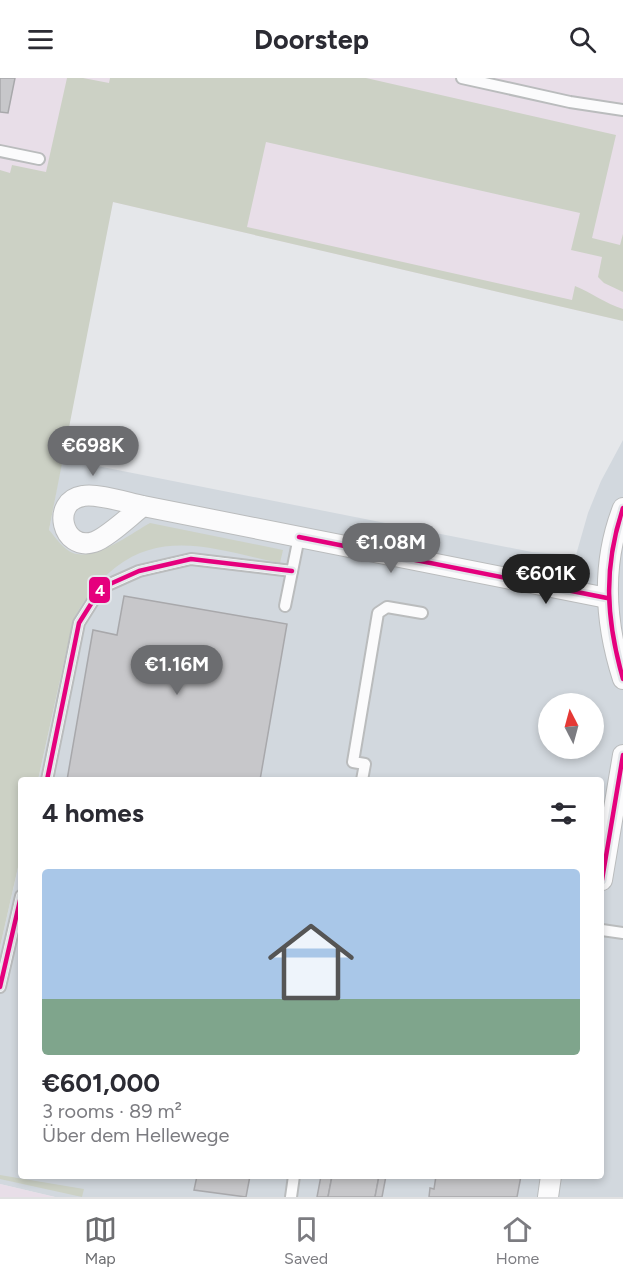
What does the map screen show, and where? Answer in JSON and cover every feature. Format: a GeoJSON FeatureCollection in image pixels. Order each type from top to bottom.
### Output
{"type":"FeatureCollection","features":[{"type":"Feature","properties":{"kind":"street"},"geometry":{"type":"LineString","coordinates":[[143,506],[608,598]]}},
{"type":"Feature","properties":{"kind":"street"},"geometry":{"type":"LineString","coordinates":[[623,508],[612,548],[608,598],[609,626],[619,650],[623,679]]}},
{"type":"Feature","properties":{"kind":"street"},"geometry":{"type":"LineString","coordinates":[[604,868],[623,755]]}},
{"type":"Feature","properties":{"kind":"street"},"geometry":{"type":"LineString","coordinates":[[548,1197],[551,1179]]}},
{"type":"Feature","properties":{"kind":"lane"},"geometry":{"type":"LineString","coordinates":[[462,78],[570,102],[623,110]]}},
{"type":"Feature","properties":{"kind":"lane"},"geometry":{"type":"LineString","coordinates":[[0,151],[39,159]]}},
{"type":"Feature","properties":{"kind":"lane"},"geometry":{"type":"LineString","coordinates":[[285,606],[299,537]]}},
{"type":"Feature","properties":{"kind":"lane"},"geometry":{"type":"LineString","coordinates":[[48,777],[79,623],[101,588],[140,571],[191,559],[292,571]]}},
{"type":"Feature","properties":{"kind":"lane"},"geometry":{"type":"LineString","coordinates":[[363,777],[365,764],[353,762],[378,613],[387,607],[422,613]]}},
{"type":"Feature","properties":{"kind":"lane"},"geometry":{"type":"LineString","coordinates":[[0,987],[18,907]]}},
{"type":"Feature","properties":{"kind":"lane"},"geometry":{"type":"LineString","coordinates":[[604,930],[623,933]]}},
{"type":"Feature","properties":{"kind":"lane"},"geometry":{"type":"LineString","coordinates":[[291,1197],[294,1179]]}},
{"type":"Feature","properties":{"kind":"shaded area"},"geometry":{"type":"Polygon","coordinates":[[[0,78],[623,78],[623,321],[113,202],[93,301],[0,334],[0,78]]]}},
{"type":"Feature","properties":{"kind":"shaded area"},"geometry":{"type":"Polygon","coordinates":[[[67,78],[83,78],[109,83],[110,78],[366,78],[616,135],[592,238],[620,245],[623,234],[623,292],[604,283],[598,277],[602,257],[571,250],[580,213],[266,142],[247,227],[572,300],[575,286],[623,309],[623,321],[113,202],[49,530],[66,549],[82,554],[92,553],[113,545],[150,523],[283,550],[280,563],[196,546],[155,548],[135,555],[116,567],[97,585],[81,606],[73,621],[39,777],[18,777],[18,867],[0,947],[0,170],[10,173],[12,165],[46,172],[67,78]]]}},
{"type":"Feature","properties":{"kind":"shaded area"},"geometry":{"type":"Polygon","coordinates":[[[623,440],[623,1197],[55,1197],[0,1184],[0,947],[18,867],[18,1179],[604,1179],[604,777],[39,777],[73,621],[49,530],[62,459],[532,552],[576,555],[588,513],[601,481],[623,440]]]}},
{"type":"Feature","properties":{"kind":"shaded area"},"geometry":{"type":"Polygon","coordinates":[[[0,1175],[84,1189],[82,1197],[0,1179],[0,1175]]]}},
{"type":"Feature","properties":{"kind":"shaded area"},"geometry":{"type":"Polygon","coordinates":[[[0,1184],[55,1197],[0,1197],[0,1184]]]}},
{"type":"Feature","properties":{"kind":"building"},"geometry":{"type":"Polygon","coordinates":[[[0,78],[15,78],[8,113],[0,112],[0,78]]]}},
{"type":"Feature","properties":{"kind":"building"},"geometry":{"type":"Polygon","coordinates":[[[124,596],[287,624],[261,777],[68,777],[93,630],[117,635],[124,596]]]}},
{"type":"Feature","properties":{"kind":"building"},"geometry":{"type":"Polygon","coordinates":[[[196,1179],[249,1179],[246,1197],[194,1190],[196,1179]]]}},
{"type":"Feature","properties":{"kind":"building"},"geometry":{"type":"Polygon","coordinates":[[[320,1179],[331,1179],[328,1197],[317,1197],[320,1179]]]}},
{"type":"Feature","properties":{"kind":"building"},"geometry":{"type":"Polygon","coordinates":[[[331,1179],[378,1179],[375,1197],[328,1197],[331,1179]]]}},
{"type":"Feature","properties":{"kind":"building"},"geometry":{"type":"Polygon","coordinates":[[[378,1179],[385,1179],[382,1197],[375,1197],[378,1179]]]}},
{"type":"Feature","properties":{"kind":"building"},"geometry":{"type":"Polygon","coordinates":[[[436,1179],[520,1179],[517,1197],[429,1197],[430,1188],[434,1189],[436,1179]]]}},
{"type":"Feature","properties":{"kind":"transit line","name":"4"},"geometry":{"type":"LineString","coordinates":[[623,508],[612,552],[609,594],[613,635],[623,679]]}},
{"type":"Feature","properties":{"kind":"transit line","name":"4"},"geometry":{"type":"LineString","coordinates":[[299,537],[607,598]]}},
{"type":"Feature","properties":{"kind":"transit line","name":"4"},"geometry":{"type":"LineString","coordinates":[[48,777],[79,623],[101,588],[139,571],[191,559],[292,571]]}},
{"type":"Feature","properties":{"kind":"transit line","name":"4"},"geometry":{"type":"LineString","coordinates":[[604,868],[623,755]]}},
{"type":"Feature","properties":{"kind":"transit line","name":"4"},"geometry":{"type":"LineString","coordinates":[[0,987],[18,909]]}}]}
